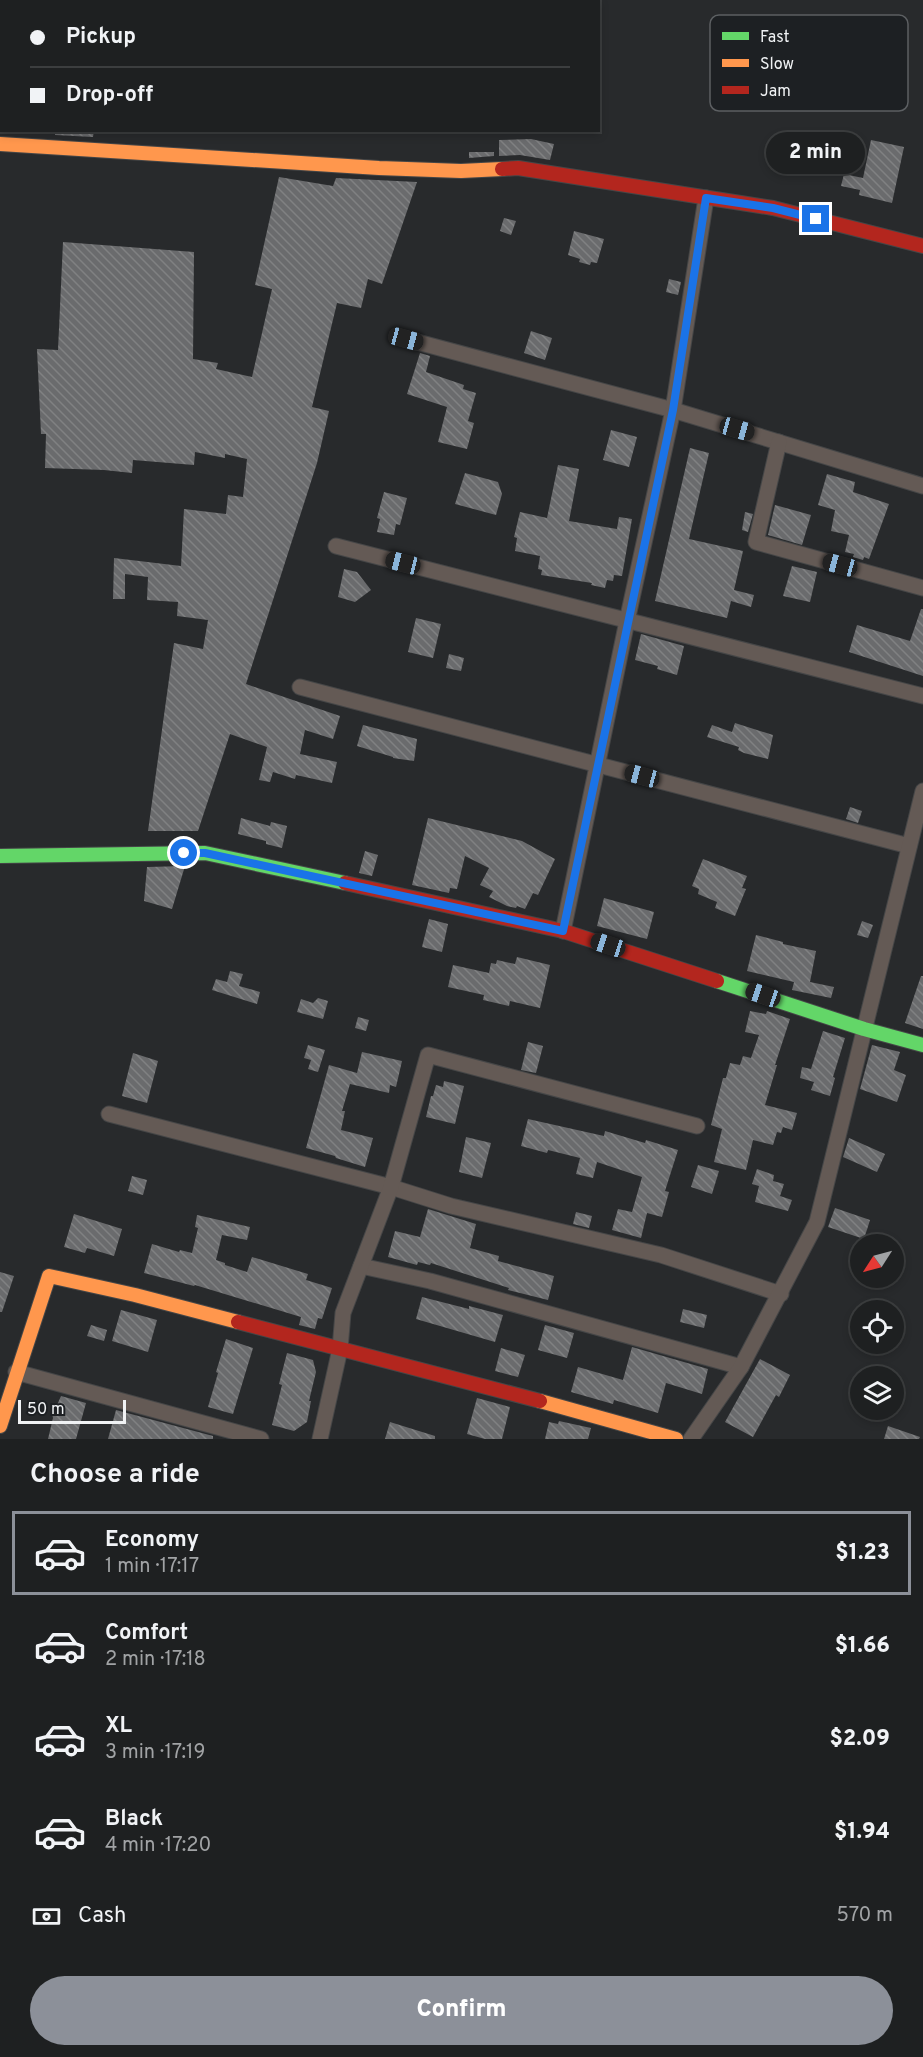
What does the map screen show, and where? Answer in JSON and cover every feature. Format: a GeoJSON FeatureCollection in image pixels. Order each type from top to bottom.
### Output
{"type":"FeatureCollection","features":[{"type":"Feature","properties":{"kind":"street"},"geometry":{"type":"LineString","coordinates":[[0,144],[379,168],[461,171],[518,168],[773,208],[923,246]]}},
{"type":"Feature","properties":{"kind":"street"},"geometry":{"type":"LineString","coordinates":[[563,931],[673,410],[706,198]]}},
{"type":"Feature","properties":{"kind":"street"},"geometry":{"type":"LineString","coordinates":[[406,339],[673,410],[923,486]]}},
{"type":"Feature","properties":{"kind":"street"},"geometry":{"type":"LineString","coordinates":[[779,442],[756,542],[923,588]]}},
{"type":"Feature","properties":{"kind":"street"},"geometry":{"type":"LineString","coordinates":[[336,546],[923,696]]}},
{"type":"Feature","properties":{"kind":"street"},"geometry":{"type":"LineString","coordinates":[[300,687],[909,846]]}},
{"type":"Feature","properties":{"kind":"street"},"geometry":{"type":"LineString","coordinates":[[691,1439],[741,1367],[817,1222],[923,791]]}},
{"type":"Feature","properties":{"kind":"street"},"geometry":{"type":"LineString","coordinates":[[0,856],[205,853],[563,931],[864,1029],[923,1045]]}},
{"type":"Feature","properties":{"kind":"street"},"geometry":{"type":"LineString","coordinates":[[321,1439],[340,1349],[343,1313],[391,1187],[428,1055],[697,1126]]}},
{"type":"Feature","properties":{"kind":"street"},"geometry":{"type":"LineString","coordinates":[[109,1114],[391,1187],[451,1206],[661,1255],[781,1294]]}},
{"type":"Feature","properties":{"kind":"street"},"geometry":{"type":"LineString","coordinates":[[361,1266],[430,1281],[741,1367]]}},
{"type":"Feature","properties":{"kind":"street"},"geometry":{"type":"LineString","coordinates":[[0,1426],[49,1276],[135,1295],[676,1439]]}},
{"type":"Feature","properties":{"kind":"street"},"geometry":{"type":"LineString","coordinates":[[16,1372],[261,1439]]}},
{"type":"Feature","properties":{"kind":"building"},"geometry":{"type":"Polygon","coordinates":[[[55,132],[94,132],[93,137],[55,135],[55,132]]]}},
{"type":"Feature","properties":{"kind":"building"},"geometry":{"type":"Polygon","coordinates":[[[531,139],[554,144],[550,160],[520,155],[499,156],[499,140],[531,139]]]}},
{"type":"Feature","properties":{"kind":"building"},"geometry":{"type":"Polygon","coordinates":[[[871,140],[904,147],[892,203],[859,195],[860,190],[841,186],[844,174],[863,178],[871,140]]]}},
{"type":"Feature","properties":{"kind":"building"},"geometry":{"type":"Polygon","coordinates":[[[469,152],[494,152],[494,156],[469,158],[469,152]]]}},
{"type":"Feature","properties":{"kind":"building"},"geometry":{"type":"Polygon","coordinates":[[[279,177],[333,186],[336,178],[417,182],[382,284],[368,279],[361,308],[337,303],[312,407],[329,411],[317,463],[246,684],[340,716],[333,739],[305,730],[300,754],[337,762],[332,783],[296,775],[295,779],[273,772],[270,782],[259,780],[267,747],[230,734],[198,831],[148,831],[174,643],[203,649],[208,620],[177,616],[178,602],[147,600],[148,577],[125,574],[125,599],[113,599],[114,558],[181,566],[184,509],[226,514],[228,495],[243,497],[247,459],[225,454],[225,458],[195,452],[194,465],[133,460],[132,473],[45,468],[46,434],[41,434],[37,349],[58,350],[63,242],[194,252],[193,359],[218,363],[216,369],[252,377],[272,289],[255,285],[279,177]]]}},
{"type":"Feature","properties":{"kind":"building"},"geometry":{"type":"Polygon","coordinates":[[[504,218],[516,221],[511,235],[500,231],[504,218]]]}},
{"type":"Feature","properties":{"kind":"building"},"geometry":{"type":"Polygon","coordinates":[[[574,231],[604,239],[597,263],[591,262],[590,265],[579,262],[580,259],[568,255],[574,231]]]}},
{"type":"Feature","properties":{"kind":"building"},"geometry":{"type":"Polygon","coordinates":[[[669,279],[681,282],[678,295],[666,292],[669,279]]]}},
{"type":"Feature","properties":{"kind":"building"},"geometry":{"type":"Polygon","coordinates":[[[531,331],[552,338],[545,360],[524,353],[531,331]]]}},
{"type":"Feature","properties":{"kind":"building"},"geometry":{"type":"Polygon","coordinates":[[[420,353],[430,356],[426,372],[464,385],[463,389],[476,393],[468,421],[474,423],[467,449],[438,442],[447,407],[407,394],[420,353]]]}},
{"type":"Feature","properties":{"kind":"building"},"geometry":{"type":"Polygon","coordinates":[[[611,430],[637,437],[629,467],[603,460],[611,430]]]}},
{"type":"Feature","properties":{"kind":"building"},"geometry":{"type":"Polygon","coordinates":[[[690,448],[709,453],[689,539],[743,551],[734,590],[754,595],[751,607],[731,601],[727,618],[655,601],[690,448]]]}},
{"type":"Feature","properties":{"kind":"building"},"geometry":{"type":"Polygon","coordinates":[[[558,465],[579,469],[569,521],[617,529],[619,517],[632,519],[622,576],[614,575],[613,581],[607,580],[605,588],[591,585],[592,583],[541,575],[542,570],[538,569],[540,556],[515,551],[517,538],[514,537],[520,512],[547,518],[558,465]]]}},
{"type":"Feature","properties":{"kind":"building"},"geometry":{"type":"Polygon","coordinates":[[[465,473],[498,482],[502,494],[496,515],[455,504],[465,473]]]}},
{"type":"Feature","properties":{"kind":"building"},"geometry":{"type":"Polygon","coordinates":[[[827,474],[855,482],[853,492],[889,504],[869,559],[864,557],[863,560],[853,557],[854,554],[845,552],[849,535],[831,531],[835,510],[818,505],[827,474]]]}},
{"type":"Feature","properties":{"kind":"building"},"geometry":{"type":"Polygon","coordinates":[[[384,492],[407,498],[400,525],[396,524],[394,535],[377,532],[380,519],[377,518],[384,492]]]}},
{"type":"Feature","properties":{"kind":"building"},"geometry":{"type":"Polygon","coordinates":[[[775,505],[811,515],[802,545],[768,535],[775,505]]]}},
{"type":"Feature","properties":{"kind":"building"},"geometry":{"type":"Polygon","coordinates":[[[745,512],[753,514],[748,532],[742,530],[745,512]]]}},
{"type":"Feature","properties":{"kind":"building"},"geometry":{"type":"Polygon","coordinates":[[[792,566],[817,572],[810,602],[783,596],[792,566]]]}},
{"type":"Feature","properties":{"kind":"building"},"geometry":{"type":"Polygon","coordinates":[[[344,569],[357,572],[371,590],[355,602],[338,597],[344,569]]]}},
{"type":"Feature","properties":{"kind":"building"},"geometry":{"type":"Polygon","coordinates":[[[921,609],[923,609],[923,676],[849,652],[857,625],[910,641],[921,609]]]}},
{"type":"Feature","properties":{"kind":"building"},"geometry":{"type":"Polygon","coordinates":[[[416,618],[441,624],[433,658],[408,652],[416,618]]]}},
{"type":"Feature","properties":{"kind":"building"},"geometry":{"type":"Polygon","coordinates":[[[641,634],[684,646],[677,675],[657,669],[658,666],[635,660],[641,634]]]}},
{"type":"Feature","properties":{"kind":"building"},"geometry":{"type":"Polygon","coordinates":[[[449,654],[464,658],[461,671],[446,668],[449,654]]]}},
{"type":"Feature","properties":{"kind":"building"},"geometry":{"type":"Polygon","coordinates":[[[735,723],[773,735],[768,759],[744,753],[738,750],[739,747],[707,737],[712,725],[732,732],[735,723]]]}},
{"type":"Feature","properties":{"kind":"building"},"geometry":{"type":"Polygon","coordinates":[[[363,725],[417,739],[414,761],[393,758],[357,746],[363,725]]]}},
{"type":"Feature","properties":{"kind":"building"},"geometry":{"type":"Polygon","coordinates":[[[850,807],[862,811],[858,823],[846,819],[850,807]]]}},
{"type":"Feature","properties":{"kind":"building"},"geometry":{"type":"Polygon","coordinates":[[[241,818],[270,826],[271,822],[287,826],[282,848],[266,844],[266,841],[238,834],[241,818]]]}},
{"type":"Feature","properties":{"kind":"building"},"geometry":{"type":"Polygon","coordinates":[[[428,818],[522,841],[555,859],[538,895],[533,893],[525,909],[507,906],[489,897],[493,891],[480,885],[489,868],[465,856],[457,889],[450,888],[449,893],[412,885],[428,818]]]}},
{"type":"Feature","properties":{"kind":"building"},"geometry":{"type":"Polygon","coordinates":[[[365,851],[378,855],[372,876],[359,873],[365,851]]]}},
{"type":"Feature","properties":{"kind":"building"},"geometry":{"type":"Polygon","coordinates":[[[703,859],[747,876],[742,888],[746,889],[735,916],[715,908],[717,902],[698,894],[699,889],[692,886],[703,859]]]}},
{"type":"Feature","properties":{"kind":"building"},"geometry":{"type":"Polygon","coordinates":[[[185,866],[172,909],[144,901],[147,867],[185,866]]]}},
{"type":"Feature","properties":{"kind":"building"},"geometry":{"type":"Polygon","coordinates":[[[604,898],[654,912],[647,939],[597,926],[604,898]]]}},
{"type":"Feature","properties":{"kind":"building"},"geometry":{"type":"Polygon","coordinates":[[[429,919],[448,924],[442,952],[422,947],[429,919]]]}},
{"type":"Feature","properties":{"kind":"building"},"geometry":{"type":"Polygon","coordinates":[[[862,921],[873,925],[868,938],[857,935],[862,921]]]}},
{"type":"Feature","properties":{"kind":"building"},"geometry":{"type":"Polygon","coordinates":[[[756,935],[816,951],[810,982],[834,987],[831,998],[792,990],[794,982],[747,971],[756,935]]]}},
{"type":"Feature","properties":{"kind":"building"},"geometry":{"type":"Polygon","coordinates":[[[517,957],[550,965],[540,1008],[510,1001],[509,1006],[483,1000],[484,995],[448,987],[453,965],[489,973],[491,963],[496,964],[497,960],[515,964],[517,957]]]}},
{"type":"Feature","properties":{"kind":"building"},"geometry":{"type":"Polygon","coordinates":[[[230,971],[243,974],[239,986],[260,992],[257,1004],[212,990],[216,979],[227,982],[230,971]]]}},
{"type":"Feature","properties":{"kind":"building"},"geometry":{"type":"Polygon","coordinates":[[[921,976],[923,976],[923,1029],[905,1023],[921,976]]]}},
{"type":"Feature","properties":{"kind":"building"},"geometry":{"type":"Polygon","coordinates":[[[318,998],[328,1001],[323,1019],[297,1012],[301,999],[313,1003],[318,998]]]}},
{"type":"Feature","properties":{"kind":"building"},"geometry":{"type":"Polygon","coordinates":[[[750,1011],[766,1014],[767,1011],[790,1019],[765,1105],[797,1113],[792,1130],[783,1127],[781,1133],[777,1132],[773,1145],[753,1140],[746,1170],[714,1162],[722,1129],[711,1125],[723,1078],[726,1078],[730,1063],[740,1065],[743,1056],[751,1058],[759,1035],[745,1032],[750,1011]]]}},
{"type":"Feature","properties":{"kind":"building"},"geometry":{"type":"Polygon","coordinates":[[[358,1017],[369,1020],[366,1031],[355,1028],[358,1017]]]}},
{"type":"Feature","properties":{"kind":"building"},"geometry":{"type":"Polygon","coordinates":[[[823,1031],[845,1038],[833,1077],[835,1078],[830,1096],[811,1090],[814,1082],[800,1078],[802,1067],[811,1069],[823,1031]]]}},
{"type":"Feature","properties":{"kind":"building"},"geometry":{"type":"Polygon","coordinates":[[[528,1042],[543,1046],[536,1073],[521,1070],[528,1042]]]}},
{"type":"Feature","properties":{"kind":"building"},"geometry":{"type":"Polygon","coordinates":[[[308,1045],[325,1050],[318,1072],[308,1069],[311,1060],[304,1058],[308,1045]]]}},
{"type":"Feature","properties":{"kind":"building"},"geometry":{"type":"Polygon","coordinates":[[[872,1045],[900,1052],[894,1070],[906,1075],[897,1102],[860,1089],[872,1045]]]}},
{"type":"Feature","properties":{"kind":"building"},"geometry":{"type":"Polygon","coordinates":[[[362,1052],[402,1061],[396,1087],[390,1085],[389,1093],[350,1084],[342,1111],[345,1111],[341,1130],[373,1138],[365,1167],[306,1148],[329,1065],[357,1073],[362,1052]]]}},
{"type":"Feature","properties":{"kind":"building"},"geometry":{"type":"Polygon","coordinates":[[[133,1053],[158,1061],[147,1103],[122,1096],[133,1053]]]}},
{"type":"Feature","properties":{"kind":"building"},"geometry":{"type":"Polygon","coordinates":[[[444,1081],[464,1086],[455,1124],[426,1117],[436,1085],[443,1087],[444,1081]]]}},
{"type":"Feature","properties":{"kind":"building"},"geometry":{"type":"Polygon","coordinates":[[[528,1119],[604,1136],[605,1131],[678,1150],[665,1191],[669,1192],[662,1217],[647,1213],[641,1238],[612,1230],[618,1209],[632,1212],[642,1177],[597,1162],[593,1178],[576,1174],[580,1158],[521,1146],[528,1119]]]}},
{"type":"Feature","properties":{"kind":"building"},"geometry":{"type":"Polygon","coordinates":[[[466,1137],[491,1143],[482,1178],[459,1172],[466,1137]]]}},
{"type":"Feature","properties":{"kind":"building"},"geometry":{"type":"Polygon","coordinates":[[[849,1138],[885,1154],[877,1172],[843,1157],[849,1138]]]}},
{"type":"Feature","properties":{"kind":"building"},"geometry":{"type":"Polygon","coordinates":[[[698,1165],[719,1171],[712,1194],[691,1187],[698,1165]]]}},
{"type":"Feature","properties":{"kind":"building"},"geometry":{"type":"Polygon","coordinates":[[[757,1169],[774,1175],[773,1181],[784,1184],[780,1196],[792,1200],[788,1211],[755,1202],[759,1186],[752,1184],[757,1169]]]}},
{"type":"Feature","properties":{"kind":"building"},"geometry":{"type":"Polygon","coordinates":[[[132,1176],[147,1180],[143,1195],[128,1191],[132,1176]]]}},
{"type":"Feature","properties":{"kind":"building"},"geometry":{"type":"Polygon","coordinates":[[[835,1208],[870,1220],[866,1234],[850,1234],[828,1227],[835,1208]]]}},
{"type":"Feature","properties":{"kind":"building"},"geometry":{"type":"Polygon","coordinates":[[[428,1209],[476,1224],[470,1248],[499,1256],[498,1261],[554,1276],[548,1300],[508,1290],[509,1288],[431,1263],[430,1265],[418,1262],[417,1265],[388,1257],[395,1231],[420,1237],[428,1209]]]}},
{"type":"Feature","properties":{"kind":"building"},"geometry":{"type":"Polygon","coordinates":[[[576,1212],[592,1216],[589,1228],[573,1224],[576,1212]]]}},
{"type":"Feature","properties":{"kind":"building"},"geometry":{"type":"Polygon","coordinates":[[[74,1214],[122,1229],[114,1256],[87,1248],[85,1253],[64,1247],[74,1214]]]}},
{"type":"Feature","properties":{"kind":"building"},"geometry":{"type":"Polygon","coordinates":[[[197,1215],[250,1227],[247,1240],[222,1235],[216,1260],[225,1265],[247,1272],[252,1257],[308,1274],[306,1280],[332,1288],[322,1319],[318,1318],[315,1329],[299,1325],[301,1317],[195,1285],[144,1273],[152,1244],[179,1252],[180,1250],[192,1253],[198,1228],[195,1227],[197,1215]]]}},
{"type":"Feature","properties":{"kind":"building"},"geometry":{"type":"Polygon","coordinates":[[[0,1272],[14,1276],[2,1312],[0,1312],[0,1272]]]}},
{"type":"Feature","properties":{"kind":"building"},"geometry":{"type":"Polygon","coordinates":[[[422,1297],[503,1315],[495,1342],[416,1319],[422,1297]]]}},
{"type":"Feature","properties":{"kind":"building"},"geometry":{"type":"Polygon","coordinates":[[[683,1309],[707,1315],[704,1328],[680,1322],[683,1309]]]}},
{"type":"Feature","properties":{"kind":"building"},"geometry":{"type":"Polygon","coordinates":[[[121,1310],[157,1320],[148,1352],[112,1341],[121,1310]]]}},
{"type":"Feature","properties":{"kind":"building"},"geometry":{"type":"Polygon","coordinates":[[[91,1325],[107,1330],[104,1341],[87,1336],[91,1325]]]}},
{"type":"Feature","properties":{"kind":"building"},"geometry":{"type":"Polygon","coordinates":[[[545,1325],[574,1333],[567,1358],[538,1350],[545,1325]]]}},
{"type":"Feature","properties":{"kind":"building"},"geometry":{"type":"Polygon","coordinates":[[[226,1339],[253,1348],[233,1414],[208,1407],[226,1339]]]}},
{"type":"Feature","properties":{"kind":"building"},"geometry":{"type":"Polygon","coordinates":[[[632,1347],[708,1369],[702,1394],[666,1383],[658,1413],[614,1400],[613,1404],[571,1392],[578,1367],[623,1380],[632,1347]]]}},
{"type":"Feature","properties":{"kind":"building"},"geometry":{"type":"Polygon","coordinates":[[[501,1348],[525,1355],[518,1377],[495,1371],[501,1348]]]}},
{"type":"Feature","properties":{"kind":"building"},"geometry":{"type":"Polygon","coordinates":[[[287,1353],[313,1360],[316,1372],[307,1422],[294,1431],[272,1425],[287,1353]]]}},
{"type":"Feature","properties":{"kind":"building"},"geometry":{"type":"Polygon","coordinates":[[[760,1359],[790,1375],[779,1397],[776,1395],[753,1437],[725,1422],[760,1359]]]}},
{"type":"Feature","properties":{"kind":"building"},"geometry":{"type":"Polygon","coordinates":[[[61,1396],[86,1403],[76,1439],[48,1439],[53,1418],[51,1410],[57,1405],[61,1396]]]}},
{"type":"Feature","properties":{"kind":"building"},"geometry":{"type":"Polygon","coordinates":[[[477,1398],[510,1407],[502,1439],[485,1439],[467,1434],[477,1398]]]}},
{"type":"Feature","properties":{"kind":"building"},"geometry":{"type":"Polygon","coordinates":[[[116,1410],[213,1436],[213,1439],[108,1439],[116,1410]]]}},
{"type":"Feature","properties":{"kind":"building"},"geometry":{"type":"Polygon","coordinates":[[[559,1421],[591,1428],[588,1439],[545,1439],[549,1422],[558,1424],[559,1421]]]}},
{"type":"Feature","properties":{"kind":"building"},"geometry":{"type":"Polygon","coordinates":[[[390,1422],[435,1436],[435,1439],[385,1439],[390,1422]]]}},
{"type":"Feature","properties":{"kind":"building"},"geometry":{"type":"Polygon","coordinates":[[[888,1426],[920,1437],[919,1439],[884,1439],[888,1426]]]}},
{"type":"Feature","properties":{"kind":"traffic: fast"},"geometry":{"type":"LineString","coordinates":[[0,856],[205,853],[345,883]]}},
{"type":"Feature","properties":{"kind":"traffic: fast"},"geometry":{"type":"LineString","coordinates":[[717,981],[864,1029],[923,1045]]}},
{"type":"Feature","properties":{"kind":"traffic: slow"},"geometry":{"type":"LineString","coordinates":[[0,144],[379,168],[461,171],[502,169]]}},
{"type":"Feature","properties":{"kind":"traffic: slow"},"geometry":{"type":"LineString","coordinates":[[0,1426],[49,1276],[135,1295],[238,1322]]}},
{"type":"Feature","properties":{"kind":"traffic: slow"},"geometry":{"type":"LineString","coordinates":[[540,1401],[676,1439]]}},
{"type":"Feature","properties":{"kind":"traffic: jam"},"geometry":{"type":"LineString","coordinates":[[502,169],[518,168],[773,208],[923,246]]}},
{"type":"Feature","properties":{"kind":"traffic: jam"},"geometry":{"type":"LineString","coordinates":[[345,883],[563,931],[717,981]]}},
{"type":"Feature","properties":{"kind":"traffic: jam"},"geometry":{"type":"LineString","coordinates":[[238,1322],[540,1401]]}},
{"type":"Feature","properties":{"kind":"route"},"geometry":{"type":"LineString","coordinates":[[184,853],[205,853],[563,931],[673,410],[706,198],[773,208],[816,219]]}}]}
